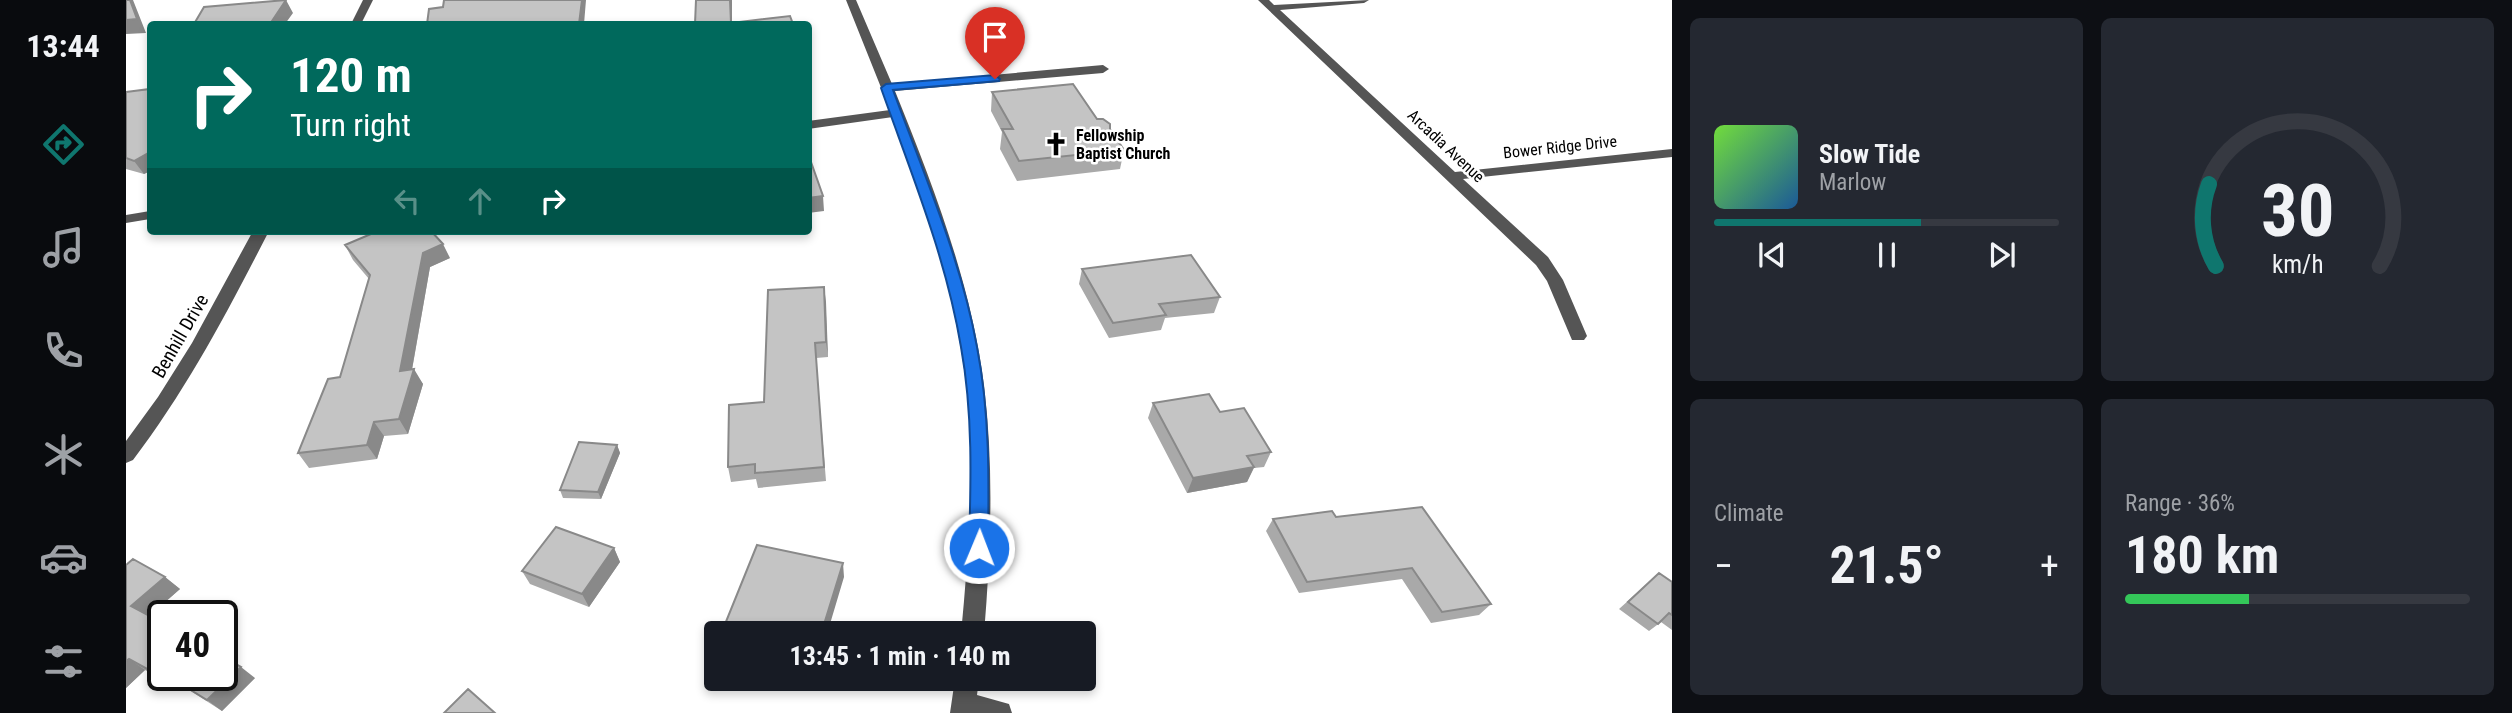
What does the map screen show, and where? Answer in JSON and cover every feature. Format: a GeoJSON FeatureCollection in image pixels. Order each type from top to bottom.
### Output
{"type":"FeatureCollection","features":[{"type":"Feature","properties":{"kind":"street"},"geometry":{"type":"LineString","coordinates":[[358,21],[368,0]]}},
{"type":"Feature","properties":{"kind":"street"},"geometry":{"type":"LineString","coordinates":[[851,0],[896,113],[951,268],[970,348],[981,447],[978,574],[973,621]]}},
{"type":"Feature","properties":{"kind":"street"},"geometry":{"type":"LineString","coordinates":[[1268,4],[1364,0]]}},
{"type":"Feature","properties":{"kind":"street","name":"Arcadia Avenue"},"geometry":{"type":"LineString","coordinates":[[1268,4],[1542,261],[1555,281],[1578,336]]}},
{"type":"Feature","properties":{"kind":"street"},"geometry":{"type":"LineString","coordinates":[[886,88],[1103,69]]}},
{"type":"Feature","properties":{"kind":"street"},"geometry":{"type":"LineString","coordinates":[[812,124],[896,113]]}},
{"type":"Feature","properties":{"kind":"street","name":"Bower Ridge Drive"},"geometry":{"type":"LineString","coordinates":[[1452,176],[1672,153]]}},
{"type":"Feature","properties":{"kind":"street"},"geometry":{"type":"LineString","coordinates":[[126,219],[147,216]]}},
{"type":"Feature","properties":{"kind":"street","name":"Benhill Drive"},"geometry":{"type":"LineString","coordinates":[[126,455],[158,416],[219,313],[259,235]]}},
{"type":"Feature","properties":{"kind":"street"},"geometry":{"type":"LineString","coordinates":[[963,708],[1000,713]]}},
{"type":"Feature","properties":{"kind":"building"},"geometry":{"type":"Polygon","coordinates":[[[126,0],[130,0],[137,19],[126,20],[126,0]]]}},
{"type":"Feature","properties":{"kind":"building"},"geometry":{"type":"Polygon","coordinates":[[[286,0],[272,21],[196,21],[204,7],[286,0]]]}},
{"type":"Feature","properties":{"kind":"building"},"geometry":{"type":"Polygon","coordinates":[[[444,0],[582,0],[579,21],[427,21],[429,9],[443,7],[444,0]]]}},
{"type":"Feature","properties":{"kind":"building"},"geometry":{"type":"Polygon","coordinates":[[[696,0],[730,0],[731,21],[695,21],[696,0]]]}},
{"type":"Feature","properties":{"kind":"building"},"geometry":{"type":"Polygon","coordinates":[[[790,16],[792,21],[748,21],[790,16]]]}},
{"type":"Feature","properties":{"kind":"building","name":"Fellowship Baptist Church"},"geometry":{"type":"Polygon","coordinates":[[[1073,84],[1097,119],[1103,119],[1110,124],[1110,129],[1124,150],[1019,161],[1002,129],[1013,129],[992,92],[1073,84]]]}},
{"type":"Feature","properties":{"kind":"building"},"geometry":{"type":"Polygon","coordinates":[[[147,89],[147,154],[134,161],[126,158],[126,92],[147,89]]]}},
{"type":"Feature","properties":{"kind":"building"},"geometry":{"type":"Polygon","coordinates":[[[812,165],[823,196],[812,197],[812,165]]]}},
{"type":"Feature","properties":{"kind":"building"},"geometry":{"type":"Polygon","coordinates":[[[369,235],[435,235],[443,244],[423,253],[400,371],[414,369],[399,419],[374,422],[367,445],[298,453],[328,379],[340,377],[370,275],[345,245],[369,235]]]}},
{"type":"Feature","properties":{"kind":"building"},"geometry":{"type":"Polygon","coordinates":[[[1191,255],[1220,297],[1159,304],[1166,315],[1113,323],[1082,269],[1191,255]]]}},
{"type":"Feature","properties":{"kind":"building"},"geometry":{"type":"Polygon","coordinates":[[[824,287],[826,342],[815,343],[824,467],[755,473],[755,464],[728,467],[729,405],[764,402],[768,290],[824,287]]]}},
{"type":"Feature","properties":{"kind":"building"},"geometry":{"type":"Polygon","coordinates":[[[1209,394],[1220,412],[1244,408],[1271,452],[1247,456],[1254,467],[1193,478],[1153,403],[1209,394]]]}},
{"type":"Feature","properties":{"kind":"building"},"geometry":{"type":"Polygon","coordinates":[[[579,442],[617,445],[598,492],[560,490],[579,442]]]}},
{"type":"Feature","properties":{"kind":"building"},"geometry":{"type":"Polygon","coordinates":[[[1422,507],[1491,604],[1442,612],[1412,568],[1307,582],[1273,519],[1332,511],[1336,517],[1422,507]]]}},
{"type":"Feature","properties":{"kind":"building"},"geometry":{"type":"Polygon","coordinates":[[[556,527],[614,548],[582,594],[522,571],[556,527]]]}},
{"type":"Feature","properties":{"kind":"building"},"geometry":{"type":"Polygon","coordinates":[[[757,545],[843,563],[825,621],[726,621],[757,545]]]}},
{"type":"Feature","properties":{"kind":"building"},"geometry":{"type":"Polygon","coordinates":[[[133,559],[165,577],[131,606],[147,614],[147,669],[129,659],[126,661],[126,565],[133,559]]]}},
{"type":"Feature","properties":{"kind":"building"},"geometry":{"type":"Polygon","coordinates":[[[1659,573],[1672,582],[1672,615],[1669,613],[1658,624],[1628,602],[1659,573]]]}},
{"type":"Feature","properties":{"kind":"building"},"geometry":{"type":"Polygon","coordinates":[[[468,689],[495,713],[444,713],[468,689]]]}},
{"type":"Feature","properties":{"kind":"building"},"geometry":{"type":"Polygon","coordinates":[[[192,691],[216,691],[207,700],[192,691]]]}},
{"type":"Feature","properties":{"kind":"place","name":"Fellowship Baptist Church"},"geometry":{"type":"Point","coordinates":[1056,144]}},
{"type":"Feature","properties":{"kind":"route"},"geometry":{"type":"LineString","coordinates":[[979,548],[981,447],[970,348],[951,268],[886,88],[995,79]]}}]}
